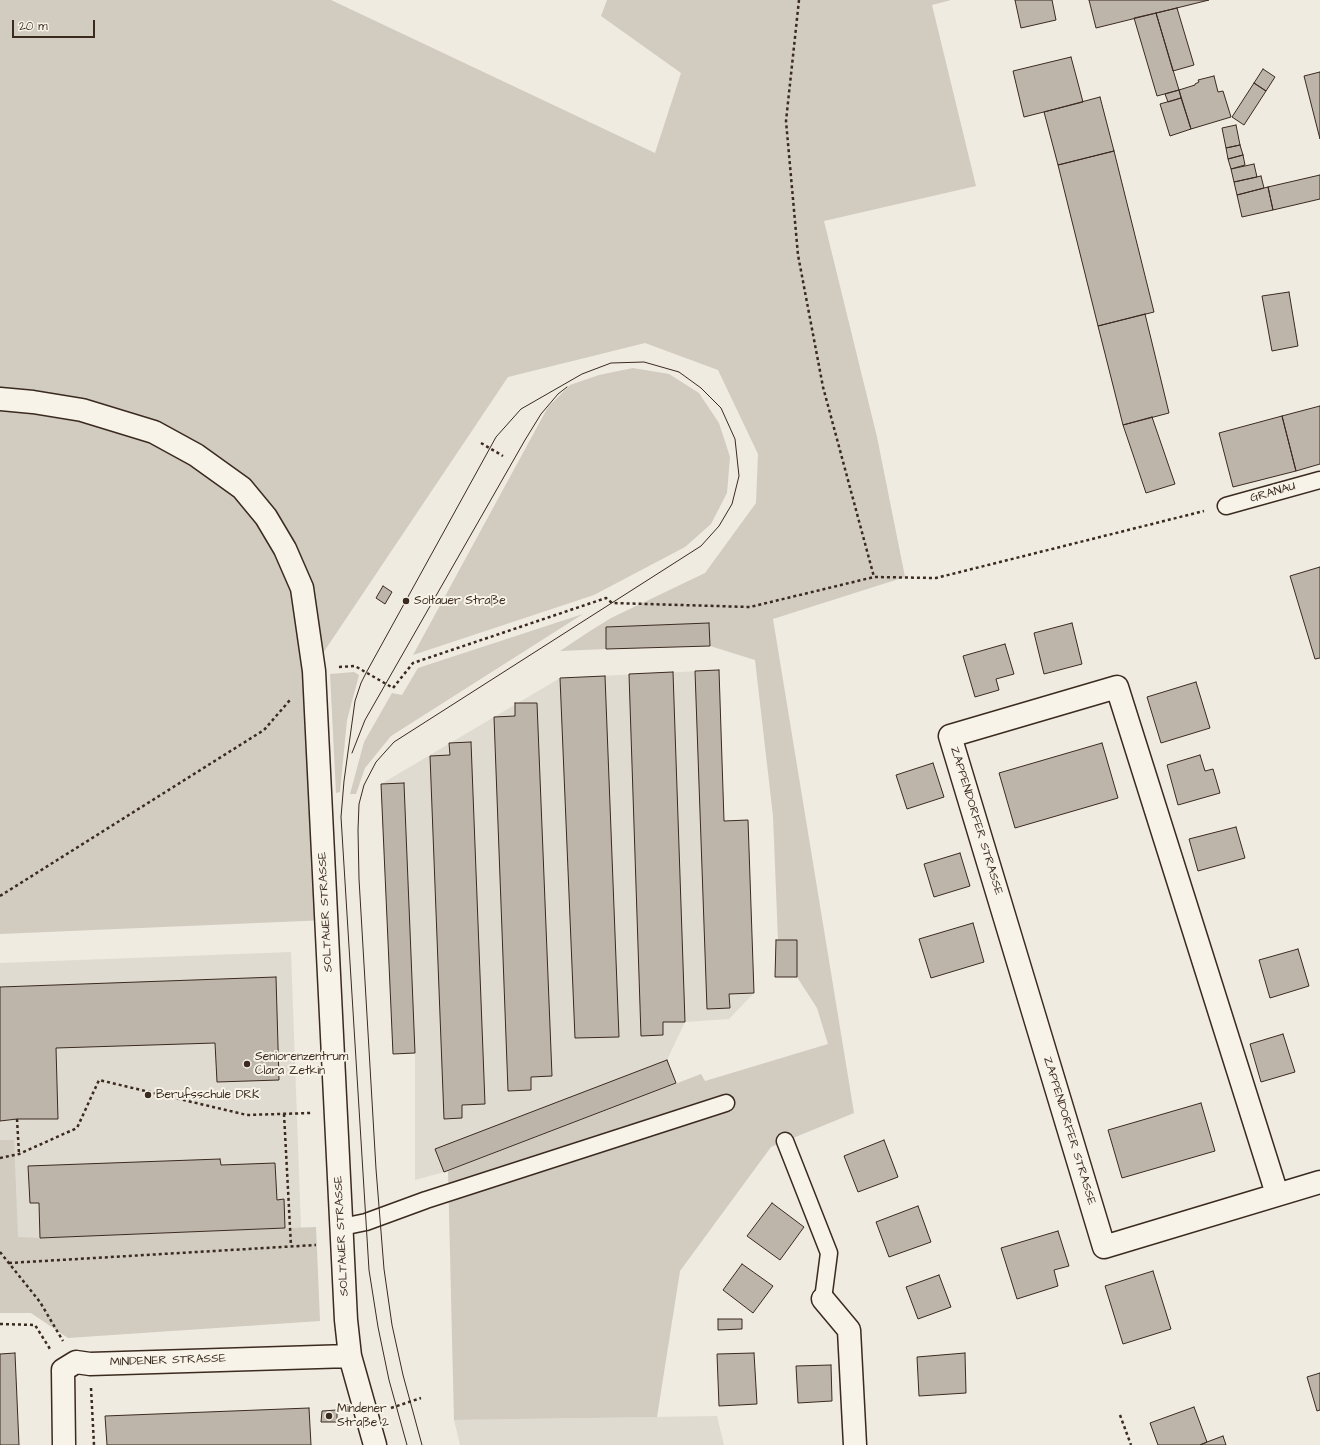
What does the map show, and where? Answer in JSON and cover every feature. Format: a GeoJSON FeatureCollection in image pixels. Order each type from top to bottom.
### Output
{"type":"FeatureCollection","features":[{"type":"Feature","properties":{"kind":"street","name":"SOLTAUER STRASSE"},"geometry":{"type":"LineString","coordinates":[[0,399],[33,402],[82,410],[154,432],[196,455],[242,488],[266,517],[284,549],[302,588],[314,672],[346,1320],[350,1356],[375,1445]]}},
{"type":"Feature","properties":{"kind":"street","name":"ZAPPENDORFER STRASSE"},"geometry":{"type":"LineString","coordinates":[[1277,1194],[1117,687],[950,736],[1104,1247],[1320,1182]]}},
{"type":"Feature","properties":{"kind":"street"},"geometry":{"type":"LineString","coordinates":[[823,1299],[849,1330],[855,1445]]}},
{"type":"Feature","properties":{"kind":"street","name":"MINDENER STRASSE"},"geometry":{"type":"LineString","coordinates":[[76,1365],[350,1356]]}},
{"type":"Feature","properties":{"kind":"street"},"geometry":{"type":"LineString","coordinates":[[64,1445],[76,1365]]}},
{"type":"Feature","properties":{"kind":"lane","name":"GRANAU"},"geometry":{"type":"LineString","coordinates":[[1226,506],[1320,480]]}},
{"type":"Feature","properties":{"kind":"lane"},"geometry":{"type":"LineString","coordinates":[[342,1227],[366,1222],[434,1198],[726,1103]]}},
{"type":"Feature","properties":{"kind":"lane"},"geometry":{"type":"LineString","coordinates":[[785,1141],[828,1253],[823,1299]]}},
{"type":"Feature","properties":{"kind":"path"},"geometry":{"type":"LineString","coordinates":[[800,0],[786,121],[798,255],[823,387],[874,577]]}},
{"type":"Feature","properties":{"kind":"path"},"geometry":{"type":"LineString","coordinates":[[481,443],[503,456]]}},
{"type":"Feature","properties":{"kind":"path"},"geometry":{"type":"LineString","coordinates":[[355,666],[393,688],[413,663],[606,598],[612,602],[750,607],[874,577],[936,578],[1226,506]]}},
{"type":"Feature","properties":{"kind":"path"},"geometry":{"type":"LineString","coordinates":[[0,896],[264,730],[314,672]]}},
{"type":"Feature","properties":{"kind":"path"},"geometry":{"type":"LineString","coordinates":[[0,1158],[19,1154],[77,1128],[99,1080],[247,1115],[335,1112]]}},
{"type":"Feature","properties":{"kind":"path"},"geometry":{"type":"LineString","coordinates":[[284,1114],[291,1246]]}},
{"type":"Feature","properties":{"kind":"path"},"geometry":{"type":"LineString","coordinates":[[17,1119],[19,1154]]}},
{"type":"Feature","properties":{"kind":"path"},"geometry":{"type":"LineString","coordinates":[[9,1263],[321,1245],[342,1227]]}},
{"type":"Feature","properties":{"kind":"path"},"geometry":{"type":"LineString","coordinates":[[0,1252],[40,1302],[76,1365],[94,1445]]}},
{"type":"Feature","properties":{"kind":"path"},"geometry":{"type":"LineString","coordinates":[[0,1324],[35,1325],[76,1365]]}},
{"type":"Feature","properties":{"kind":"path"},"geometry":{"type":"LineString","coordinates":[[367,1415],[421,1398]]}},
{"type":"Feature","properties":{"kind":"path"},"geometry":{"type":"LineString","coordinates":[[1120,1415],[1131,1445]]}},
{"type":"Feature","properties":{"kind":"shaded area"},"geometry":{"type":"Polygon","coordinates":[[[0,0],[331,0],[655,153],[681,73],[601,16],[607,0],[951,0],[932,5],[976,186],[824,221],[877,437],[905,577],[773,619],[854,1113],[771,1147],[680,1271],[657,1417],[454,1420],[448,1171],[701,1074],[705,1081],[828,1044],[817,1008],[797,977],[797,940],[778,940],[773,816],[755,660],[710,646],[709,623],[606,627],[606,649],[560,651],[611,618],[705,573],[756,503],[758,454],[718,370],[645,343],[508,377],[313,668],[327,920],[0,934],[0,0]]]}},
{"type":"Feature","properties":{"kind":"shaded area"},"geometry":{"type":"Polygon","coordinates":[[[633,368],[669,374],[699,393],[719,423],[730,457],[727,493],[711,524],[685,547],[594,595],[413,655],[548,407],[570,385],[599,375],[633,368]]]}},
{"type":"Feature","properties":{"kind":"shaded area"},"geometry":{"type":"Polygon","coordinates":[[[583,614],[391,736],[365,768],[356,794],[350,794],[364,742],[392,693],[402,695],[418,668],[583,614]]]}},
{"type":"Feature","properties":{"kind":"shaded area"},"geometry":{"type":"Polygon","coordinates":[[[719,670],[724,821],[748,820],[754,993],[729,1019],[685,1022],[667,1060],[676,1083],[444,1172],[415,1180],[415,1053],[393,1054],[381,784],[560,678],[719,670]]]}},
{"type":"Feature","properties":{"kind":"shaded area"},"geometry":{"type":"Polygon","coordinates":[[[354,672],[359,675],[347,720],[340,792],[336,793],[330,674],[354,672]]]}},
{"type":"Feature","properties":{"kind":"shaded area","name":"Berufsschule DRK"},"geometry":{"type":"Polygon","coordinates":[[[291,952],[301,1228],[8,1239],[0,1231],[0,963],[291,952]]]}},
{"type":"Feature","properties":{"kind":"shaded area"},"geometry":{"type":"Polygon","coordinates":[[[0,1140],[14,1140],[18,1237],[41,1238],[316,1227],[320,1321],[68,1338],[31,1313],[0,1313],[0,1140]]]}},
{"type":"Feature","properties":{"kind":"shaded area"},"geometry":{"type":"Polygon","coordinates":[[[717,1416],[724,1445],[460,1445],[454,1420],[717,1416]]]}},
{"type":"Feature","properties":{"kind":"building"},"geometry":{"type":"Polygon","coordinates":[[[1015,0],[1052,0],[1056,20],[1021,28],[1015,0]]]}},
{"type":"Feature","properties":{"kind":"building"},"geometry":{"type":"Polygon","coordinates":[[[1089,0],[1209,0],[1096,28],[1089,0]]]}},
{"type":"Feature","properties":{"kind":"building"},"geometry":{"type":"Polygon","coordinates":[[[1177,8],[1194,65],[1173,71],[1156,13],[1177,8]]]}},
{"type":"Feature","properties":{"kind":"building"},"geometry":{"type":"Polygon","coordinates":[[[1156,13],[1179,90],[1157,96],[1134,18],[1156,13]]]}},
{"type":"Feature","properties":{"kind":"building"},"geometry":{"type":"Polygon","coordinates":[[[1071,57],[1083,102],[1024,117],[1013,71],[1071,57]]]}},
{"type":"Feature","properties":{"kind":"building"},"geometry":{"type":"Polygon","coordinates":[[[1263,69],[1275,77],[1266,91],[1254,83],[1263,69]]]}},
{"type":"Feature","properties":{"kind":"building"},"geometry":{"type":"Polygon","coordinates":[[[1320,72],[1320,139],[1304,76],[1320,72]]]}},
{"type":"Feature","properties":{"kind":"building"},"geometry":{"type":"Polygon","coordinates":[[[1214,76],[1218,92],[1223,91],[1231,117],[1191,129],[1179,90],[1195,85],[1199,82],[1198,80],[1214,76]]]}},
{"type":"Feature","properties":{"kind":"building"},"geometry":{"type":"Polygon","coordinates":[[[1254,83],[1266,91],[1244,125],[1232,117],[1254,83]]]}},
{"type":"Feature","properties":{"kind":"building"},"geometry":{"type":"Polygon","coordinates":[[[1179,90],[1181,98],[1168,102],[1165,94],[1179,90]]]}},
{"type":"Feature","properties":{"kind":"building"},"geometry":{"type":"Polygon","coordinates":[[[1100,97],[1114,151],[1058,165],[1044,112],[1100,97]]]}},
{"type":"Feature","properties":{"kind":"building"},"geometry":{"type":"Polygon","coordinates":[[[1181,98],[1191,129],[1170,136],[1160,104],[1181,98]]]}},
{"type":"Feature","properties":{"kind":"building"},"geometry":{"type":"Polygon","coordinates":[[[1236,125],[1240,145],[1226,148],[1222,128],[1236,125]]]}},
{"type":"Feature","properties":{"kind":"building"},"geometry":{"type":"Polygon","coordinates":[[[1240,145],[1243,155],[1228,159],[1226,148],[1240,145]]]}},
{"type":"Feature","properties":{"kind":"building"},"geometry":{"type":"Polygon","coordinates":[[[1114,151],[1154,312],[1098,326],[1058,165],[1114,151]]]}},
{"type":"Feature","properties":{"kind":"building"},"geometry":{"type":"Polygon","coordinates":[[[1243,155],[1245,165],[1231,169],[1228,159],[1243,155]]]}},
{"type":"Feature","properties":{"kind":"building"},"geometry":{"type":"Polygon","coordinates":[[[1254,164],[1257,177],[1234,182],[1231,169],[1254,164]]]}},
{"type":"Feature","properties":{"kind":"building"},"geometry":{"type":"Polygon","coordinates":[[[1320,175],[1320,199],[1273,210],[1268,187],[1320,175]]]}},
{"type":"Feature","properties":{"kind":"building"},"geometry":{"type":"Polygon","coordinates":[[[1261,176],[1264,188],[1237,195],[1234,182],[1261,176]]]}},
{"type":"Feature","properties":{"kind":"building"},"geometry":{"type":"Polygon","coordinates":[[[1268,187],[1273,210],[1242,217],[1237,195],[1268,187]]]}},
{"type":"Feature","properties":{"kind":"building"},"geometry":{"type":"Polygon","coordinates":[[[1289,292],[1298,346],[1272,351],[1262,296],[1289,292]]]}},
{"type":"Feature","properties":{"kind":"building"},"geometry":{"type":"Polygon","coordinates":[[[1145,314],[1169,413],[1123,425],[1098,326],[1145,314]]]}},
{"type":"Feature","properties":{"kind":"building"},"geometry":{"type":"Polygon","coordinates":[[[1320,406],[1320,464],[1296,471],[1282,416],[1320,406]]]}},
{"type":"Feature","properties":{"kind":"building"},"geometry":{"type":"Polygon","coordinates":[[[1282,416],[1296,471],[1233,487],[1219,433],[1282,416]]]}},
{"type":"Feature","properties":{"kind":"building"},"geometry":{"type":"Polygon","coordinates":[[[1152,417],[1175,484],[1146,493],[1123,425],[1152,417]]]}},
{"type":"Feature","properties":{"kind":"building"},"geometry":{"type":"Polygon","coordinates":[[[1320,567],[1320,658],[1315,659],[1290,576],[1320,567]]]}},
{"type":"Feature","properties":{"kind":"building"},"geometry":{"type":"Polygon","coordinates":[[[383,586],[392,592],[385,604],[376,598],[383,586]]]}},
{"type":"Feature","properties":{"kind":"building"},"geometry":{"type":"Polygon","coordinates":[[[709,623],[710,646],[606,649],[606,627],[709,623]]]}},
{"type":"Feature","properties":{"kind":"building"},"geometry":{"type":"Polygon","coordinates":[[[1072,623],[1082,664],[1044,674],[1034,633],[1072,623]]]}},
{"type":"Feature","properties":{"kind":"building"},"geometry":{"type":"Polygon","coordinates":[[[1005,644],[1014,674],[996,679],[999,690],[975,697],[963,656],[1005,644]]]}},
{"type":"Feature","properties":{"kind":"building"},"geometry":{"type":"Polygon","coordinates":[[[719,670],[724,821],[748,820],[754,993],[729,994],[730,1008],[707,1009],[695,671],[719,670]]]}},
{"type":"Feature","properties":{"kind":"building"},"geometry":{"type":"Polygon","coordinates":[[[673,672],[685,1022],[663,1022],[663,1035],[641,1036],[629,674],[673,672]]]}},
{"type":"Feature","properties":{"kind":"building"},"geometry":{"type":"Polygon","coordinates":[[[605,676],[619,1037],[575,1038],[560,678],[605,676]]]}},
{"type":"Feature","properties":{"kind":"building"},"geometry":{"type":"Polygon","coordinates":[[[1196,682],[1210,728],[1161,743],[1147,697],[1196,682]]]}},
{"type":"Feature","properties":{"kind":"building"},"geometry":{"type":"Polygon","coordinates":[[[515,703],[537,703],[552,1076],[531,1077],[531,1090],[508,1091],[494,717],[515,716],[515,703]]]}},
{"type":"Feature","properties":{"kind":"building"},"geometry":{"type":"Polygon","coordinates":[[[471,742],[485,1104],[462,1105],[462,1118],[444,1119],[430,756],[450,755],[449,743],[471,742]]]}},
{"type":"Feature","properties":{"kind":"building"},"geometry":{"type":"Polygon","coordinates":[[[1102,743],[1118,798],[1015,828],[999,773],[1102,743]]]}},
{"type":"Feature","properties":{"kind":"building"},"geometry":{"type":"Polygon","coordinates":[[[1200,755],[1205,771],[1213,769],[1220,793],[1178,805],[1167,765],[1200,755]]]}},
{"type":"Feature","properties":{"kind":"building"},"geometry":{"type":"Polygon","coordinates":[[[933,763],[944,797],[907,809],[896,775],[933,763]]]}},
{"type":"Feature","properties":{"kind":"building"},"geometry":{"type":"Polygon","coordinates":[[[404,783],[415,1053],[393,1054],[381,784],[404,783]]]}},
{"type":"Feature","properties":{"kind":"building"},"geometry":{"type":"Polygon","coordinates":[[[1236,827],[1245,858],[1198,871],[1189,839],[1236,827]]]}},
{"type":"Feature","properties":{"kind":"building"},"geometry":{"type":"Polygon","coordinates":[[[960,853],[970,886],[934,897],[924,864],[960,853]]]}},
{"type":"Feature","properties":{"kind":"building"},"geometry":{"type":"Polygon","coordinates":[[[973,923],[984,962],[931,978],[919,939],[973,923]]]}},
{"type":"Feature","properties":{"kind":"building"},"geometry":{"type":"Polygon","coordinates":[[[776,940],[797,940],[797,977],[775,977],[776,940]]]}},
{"type":"Feature","properties":{"kind":"building"},"geometry":{"type":"Polygon","coordinates":[[[1298,949],[1309,986],[1270,998],[1259,960],[1298,949]]]}},
{"type":"Feature","properties":{"kind":"building","name":"Seniorenzentrum Clara Zetkin"},"geometry":{"type":"Polygon","coordinates":[[[276,977],[279,1080],[217,1082],[215,1043],[56,1048],[58,1119],[17,1119],[0,1121],[0,987],[276,977]]]}},
{"type":"Feature","properties":{"kind":"building"},"geometry":{"type":"Polygon","coordinates":[[[1283,1034],[1295,1072],[1261,1082],[1250,1044],[1283,1034]]]}},
{"type":"Feature","properties":{"kind":"building"},"geometry":{"type":"Polygon","coordinates":[[[667,1060],[676,1083],[444,1172],[435,1149],[667,1060]]]}},
{"type":"Feature","properties":{"kind":"building"},"geometry":{"type":"Polygon","coordinates":[[[1201,1103],[1215,1151],[1122,1178],[1108,1130],[1201,1103]]]}},
{"type":"Feature","properties":{"kind":"building"},"geometry":{"type":"Polygon","coordinates":[[[884,1140],[898,1177],[858,1192],[844,1156],[884,1140]]]}},
{"type":"Feature","properties":{"kind":"building"},"geometry":{"type":"Polygon","coordinates":[[[220,1159],[221,1165],[275,1163],[277,1200],[284,1199],[285,1228],[40,1238],[39,1203],[30,1203],[28,1166],[220,1159]]]}},
{"type":"Feature","properties":{"kind":"building"},"geometry":{"type":"Polygon","coordinates":[[[772,1203],[804,1227],[780,1260],[747,1236],[772,1203]]]}},
{"type":"Feature","properties":{"kind":"building"},"geometry":{"type":"Polygon","coordinates":[[[918,1206],[931,1242],[889,1257],[876,1222],[918,1206]]]}},
{"type":"Feature","properties":{"kind":"building"},"geometry":{"type":"Polygon","coordinates":[[[1058,1231],[1069,1266],[1054,1270],[1058,1286],[1017,1299],[1001,1248],[1058,1231]]]}},
{"type":"Feature","properties":{"kind":"building"},"geometry":{"type":"Polygon","coordinates":[[[742,1264],[773,1286],[753,1313],[723,1290],[742,1264]]]}},
{"type":"Feature","properties":{"kind":"building"},"geometry":{"type":"Polygon","coordinates":[[[1153,1271],[1171,1329],[1123,1344],[1105,1286],[1153,1271]]]}},
{"type":"Feature","properties":{"kind":"building"},"geometry":{"type":"Polygon","coordinates":[[[939,1275],[951,1307],[918,1319],[906,1287],[939,1275]]]}},
{"type":"Feature","properties":{"kind":"building"},"geometry":{"type":"Polygon","coordinates":[[[718,1319],[742,1319],[742,1329],[718,1330],[718,1319]]]}},
{"type":"Feature","properties":{"kind":"building"},"geometry":{"type":"Polygon","coordinates":[[[15,1353],[19,1445],[0,1445],[0,1354],[15,1353]]]}},
{"type":"Feature","properties":{"kind":"building"},"geometry":{"type":"Polygon","coordinates":[[[754,1353],[757,1404],[719,1406],[717,1354],[754,1353]]]}},
{"type":"Feature","properties":{"kind":"building"},"geometry":{"type":"Polygon","coordinates":[[[965,1353],[966,1393],[919,1396],[917,1357],[965,1353]]]}},
{"type":"Feature","properties":{"kind":"building"},"geometry":{"type":"Polygon","coordinates":[[[831,1365],[832,1401],[798,1403],[796,1366],[831,1365]]]}},
{"type":"Feature","properties":{"kind":"building"},"geometry":{"type":"Polygon","coordinates":[[[1320,1373],[1320,1410],[1317,1411],[1307,1377],[1320,1373]]]}},
{"type":"Feature","properties":{"kind":"building"},"geometry":{"type":"Polygon","coordinates":[[[1194,1407],[1207,1442],[1200,1445],[1158,1445],[1150,1423],[1194,1407]]]}},
{"type":"Feature","properties":{"kind":"building"},"geometry":{"type":"Polygon","coordinates":[[[309,1408],[311,1445],[107,1445],[105,1416],[309,1408]]]}},
{"type":"Feature","properties":{"kind":"building","name":"Mindener Straße 2"},"geometry":{"type":"Polygon","coordinates":[[[337,1410],[337,1422],[321,1422],[322,1411],[337,1410]]]}},
{"type":"Feature","properties":{"kind":"building"},"geometry":{"type":"Polygon","coordinates":[[[1223,1436],[1226,1445],[1200,1445],[1207,1442],[1223,1436]]]}},
{"type":"Feature","properties":{"kind":"tram line"},"geometry":{"type":"LineString","coordinates":[[407,1445],[389,1380],[378,1327],[369,1270],[341,817],[344,781],[355,701],[366,673],[496,437],[521,409],[582,374],[611,363],[644,362],[679,372],[701,388],[721,408],[735,439],[739,476],[732,504],[719,526],[701,546],[394,742],[376,762],[364,785],[359,804],[359,879],[376,1169],[384,1269],[392,1325],[403,1375],[422,1445]]}},
{"type":"Feature","properties":{"kind":"tram line"},"geometry":{"type":"LineString","coordinates":[[352,753],[365,720],[525,440],[541,414],[558,394],[567,387]]}},
{"type":"Feature","properties":{"kind":"place","name":"Soltauer Straße"},"geometry":{"type":"Point","coordinates":[406,601]}},
{"type":"Feature","properties":{"kind":"place","name":"Seniorenzentrum Clara Zetkin"},"geometry":{"type":"Point","coordinates":[247,1064]}},
{"type":"Feature","properties":{"kind":"place","name":"Berufsschule DRK"},"geometry":{"type":"Point","coordinates":[148,1095]}},
{"type":"Feature","properties":{"kind":"place","name":"Mindener Straße 2"},"geometry":{"type":"Point","coordinates":[329,1416]}}]}
